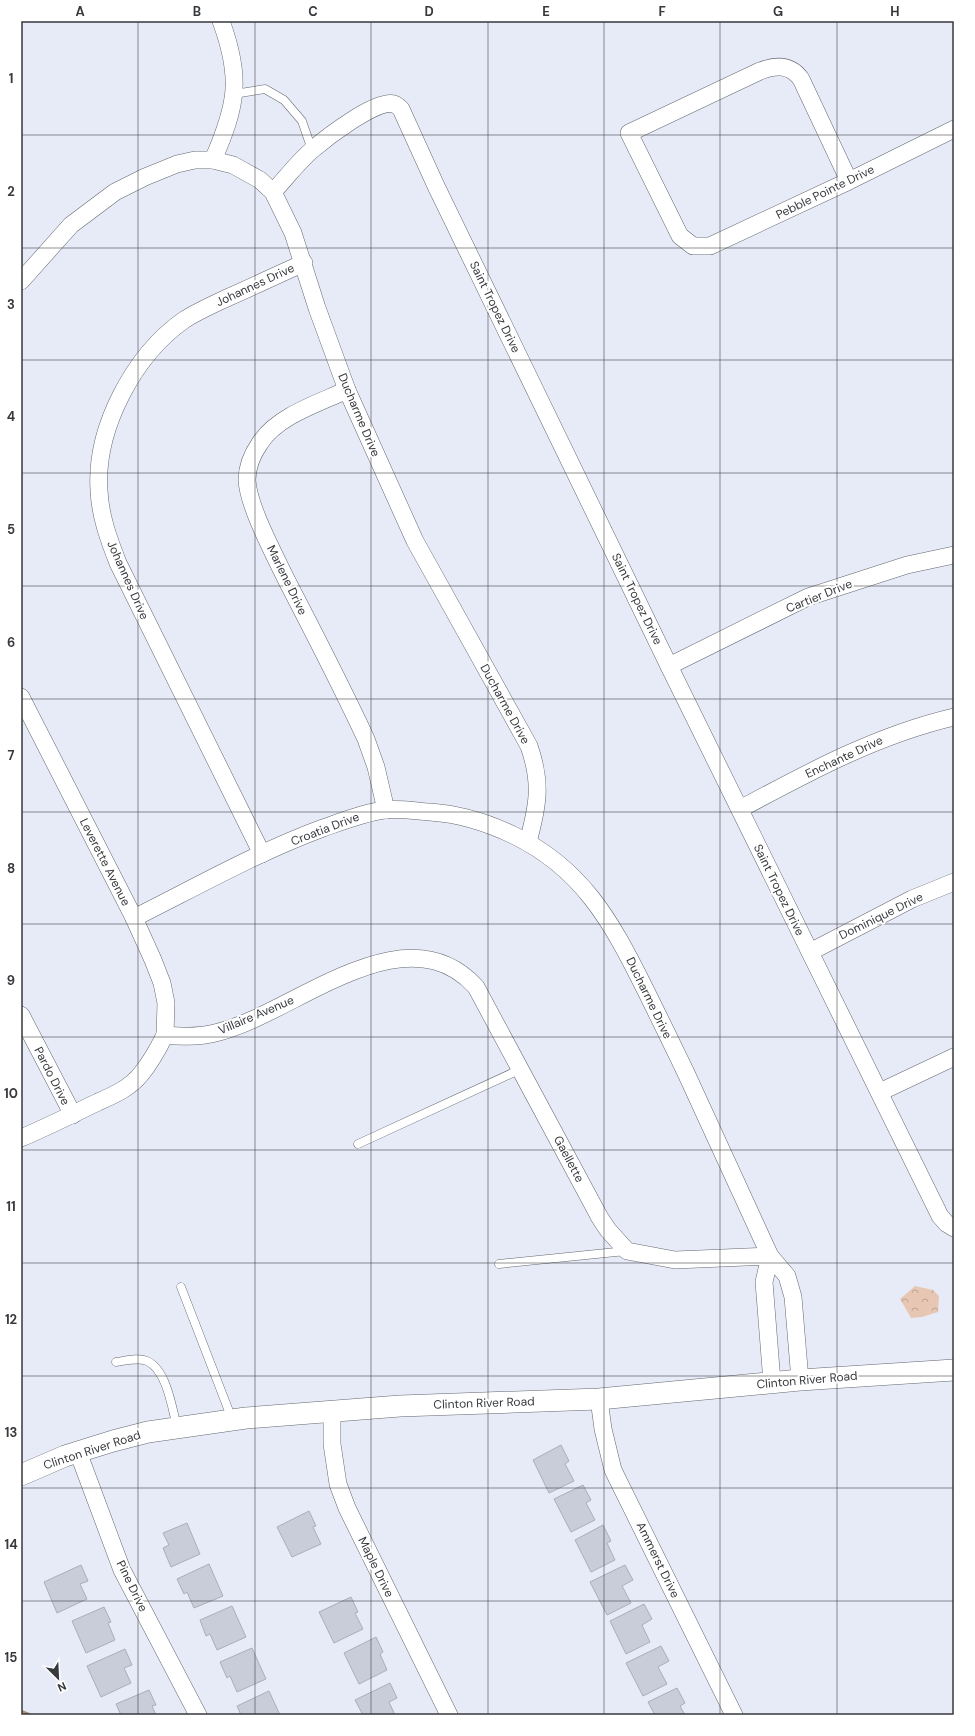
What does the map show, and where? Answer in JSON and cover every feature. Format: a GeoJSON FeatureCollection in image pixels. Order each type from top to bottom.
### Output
{"type":"FeatureCollection","features":[{"type":"Feature","properties":{"kind":"street"},"geometry":{"type":"LineString","coordinates":[[21,281],[71,225],[115,192],[145,177],[177,164],[195,160],[213,160],[226,131],[234,102],[235,74],[233,58],[221,21]]}},
{"type":"Feature","properties":{"kind":"street","name":"Pebble Pointe Drive"},"geometry":{"type":"LineString","coordinates":[[849,181],[801,79],[792,70],[786,68],[770,67],[760,71],[629,133],[680,236],[693,246],[710,246],[849,181],[954,129]]}},
{"type":"Feature","properties":{"kind":"street","name":"Saint Tropez Drive"},"geometry":{"type":"LineString","coordinates":[[272,192],[312,150],[355,118],[376,106],[387,103],[395,104],[401,109],[436,186],[669,666],[940,1216],[946,1223],[954,1228]]}},
{"type":"Feature","properties":{"kind":"street","name":"Ducharme Drive"},"geometry":{"type":"LineString","coordinates":[[213,160],[246,172],[260,180],[272,192],[294,233],[317,308],[347,390],[416,541],[528,746],[534,762],[538,786],[535,815],[528,842],[548,855],[570,874],[586,890],[603,913],[616,933],[669,1036],[770,1256],[787,1276],[793,1297],[800,1380]]}},
{"type":"Feature","properties":{"kind":"street","name":"Johannes Drive"},"geometry":{"type":"LineString","coordinates":[[262,854],[118,563],[110,542],[101,507],[100,472],[107,434],[121,394],[132,376],[154,348],[184,320],[203,309],[304,263]]}},
{"type":"Feature","properties":{"kind":"street","name":"Marlene Drive"},"geometry":{"type":"LineString","coordinates":[[347,390],[287,418],[273,428],[260,442],[252,457],[247,471],[247,480],[252,502],[272,550],[366,739],[376,767],[386,810]]}},
{"type":"Feature","properties":{"kind":"street","name":"Cartier Drive"},"geometry":{"type":"LineString","coordinates":[[669,666],[808,597],[907,565],[954,556]]}},
{"type":"Feature","properties":{"kind":"street","name":"Leverette Avenue"},"geometry":{"type":"LineString","coordinates":[[21,697],[134,918],[162,983],[166,1003],[165,1035]]}},
{"type":"Feature","properties":{"kind":"street","name":"Enchante Drive"},"geometry":{"type":"LineString","coordinates":[[740,809],[824,764],[916,726],[954,717]]}},
{"type":"Feature","properties":{"kind":"street","name":"Croatia Drive"},"geometry":{"type":"LineString","coordinates":[[134,918],[262,854],[307,834],[356,816],[386,810],[450,813],[490,824],[528,842]]}},
{"type":"Feature","properties":{"kind":"street","name":"Dominique Drive"},"geometry":{"type":"LineString","coordinates":[[810,952],[912,899],[954,882]]}},
{"type":"Feature","properties":{"kind":"street","name":"Villaire Avenue"},"geometry":{"type":"LineString","coordinates":[[165,1035],[182,1037],[219,1032],[248,1022],[358,970],[387,960],[407,957],[427,958]]}},
{"type":"Feature","properties":{"kind":"street","name":"Gaellette"},"geometry":{"type":"LineString","coordinates":[[427,958],[455,968],[469,979],[476,987],[600,1218],[608,1230],[627,1251]]}},
{"type":"Feature","properties":{"kind":"street","name":"Pardo Drive"},"geometry":{"type":"LineString","coordinates":[[21,1015],[73,1116]]}},
{"type":"Feature","properties":{"kind":"street"},"geometry":{"type":"LineString","coordinates":[[21,1138],[73,1116],[116,1094],[129,1085],[141,1075],[152,1060],[165,1035]]}},
{"type":"Feature","properties":{"kind":"street"},"geometry":{"type":"LineString","coordinates":[[880,1092],[954,1057]]}},
{"type":"Feature","properties":{"kind":"street"},"geometry":{"type":"LineString","coordinates":[[627,1251],[675,1260],[770,1256],[764,1282],[772,1382]]}},
{"type":"Feature","properties":{"kind":"street","name":"Clinton River Road"},"geometry":{"type":"LineString","coordinates":[[21,1475],[78,1452],[148,1432],[232,1420],[400,1406],[599,1399],[772,1382],[954,1370]]}},
{"type":"Feature","properties":{"kind":"street","name":"Ammerst Drive"},"geometry":{"type":"LineString","coordinates":[[599,1399],[603,1429],[613,1470],[734,1715]]}},
{"type":"Feature","properties":{"kind":"street","name":"Maple Drive"},"geometry":{"type":"LineString","coordinates":[[332,1412],[332,1444],[338,1484],[347,1508],[449,1715]]}},
{"type":"Feature","properties":{"kind":"street","name":"Pine Drive"},"geometry":{"type":"LineString","coordinates":[[78,1452],[122,1570],[198,1715]]}},
{"type":"Feature","properties":{"kind":"lane"},"geometry":{"type":"LineString","coordinates":[[234,94],[265,89],[284,100],[302,121],[312,150]]}},
{"type":"Feature","properties":{"kind":"lane"},"geometry":{"type":"LineString","coordinates":[[358,1144],[521,1069]]}},
{"type":"Feature","properties":{"kind":"lane"},"geometry":{"type":"LineString","coordinates":[[499,1264],[627,1251]]}},
{"type":"Feature","properties":{"kind":"lane"},"geometry":{"type":"LineString","coordinates":[[181,1287],[232,1420]]}},
{"type":"Feature","properties":{"kind":"lane"},"geometry":{"type":"LineString","coordinates":[[116,1362],[137,1360],[146,1361],[156,1368],[166,1386],[178,1428]]}},
{"type":"Feature","properties":{"kind":"green space"},"geometry":{"type":"Polygon","coordinates":[[[915,1286],[933,1290],[939,1296],[938,1312],[922,1317],[911,1318],[900,1299],[915,1286]]]}},
{"type":"Feature","properties":{"kind":"building"},"geometry":{"type":"Polygon","coordinates":[[[561,1445],[569,1461],[565,1464],[574,1481],[549,1493],[533,1460],[561,1445]]]}},
{"type":"Feature","properties":{"kind":"building"},"geometry":{"type":"Polygon","coordinates":[[[583,1485],[591,1500],[586,1503],[595,1520],[571,1532],[554,1499],[583,1485]]]}},
{"type":"Feature","properties":{"kind":"building"},"geometry":{"type":"Polygon","coordinates":[[[309,1511],[316,1526],[313,1527],[321,1544],[292,1557],[277,1527],[309,1511]]]}},
{"type":"Feature","properties":{"kind":"building"},"geometry":{"type":"Polygon","coordinates":[[[187,1523],[200,1554],[171,1567],[163,1548],[169,1545],[163,1533],[187,1523]]]}},
{"type":"Feature","properties":{"kind":"building"},"geometry":{"type":"Polygon","coordinates":[[[603,1525],[611,1541],[607,1543],[615,1560],[591,1572],[575,1540],[603,1525]]]}},
{"type":"Feature","properties":{"kind":"building"},"geometry":{"type":"Polygon","coordinates":[[[209,1564],[223,1596],[194,1608],[187,1592],[184,1594],[177,1579],[209,1564]]]}},
{"type":"Feature","properties":{"kind":"building"},"geometry":{"type":"Polygon","coordinates":[[[81,1565],[88,1581],[80,1584],[87,1599],[57,1613],[44,1582],[81,1565]]]}},
{"type":"Feature","properties":{"kind":"building"},"geometry":{"type":"Polygon","coordinates":[[[625,1565],[633,1580],[622,1586],[631,1603],[607,1615],[590,1582],[625,1565]]]}},
{"type":"Feature","properties":{"kind":"building"},"geometry":{"type":"Polygon","coordinates":[[[351,1597],[358,1612],[355,1613],[363,1629],[334,1643],[319,1612],[351,1597]]]}},
{"type":"Feature","properties":{"kind":"building"},"geometry":{"type":"Polygon","coordinates":[[[644,1604],[652,1619],[642,1625],[650,1642],[626,1654],[610,1621],[644,1604]]]}},
{"type":"Feature","properties":{"kind":"building"},"geometry":{"type":"Polygon","coordinates":[[[232,1606],[246,1637],[217,1650],[210,1634],[206,1636],[200,1620],[232,1606]]]}},
{"type":"Feature","properties":{"kind":"building"},"geometry":{"type":"Polygon","coordinates":[[[104,1607],[111,1622],[108,1623],[115,1640],[86,1653],[72,1621],[104,1607]]]}},
{"type":"Feature","properties":{"kind":"building"},"geometry":{"type":"Polygon","coordinates":[[[376,1637],[383,1652],[380,1654],[387,1670],[359,1684],[344,1653],[376,1637]]]}},
{"type":"Feature","properties":{"kind":"building"},"geometry":{"type":"Polygon","coordinates":[[[661,1646],[669,1661],[658,1667],[667,1684],[643,1696],[626,1663],[661,1646]]]}},
{"type":"Feature","properties":{"kind":"building"},"geometry":{"type":"Polygon","coordinates":[[[252,1648],[266,1679],[237,1692],[230,1676],[227,1678],[220,1662],[252,1648]]]}},
{"type":"Feature","properties":{"kind":"building"},"geometry":{"type":"Polygon","coordinates":[[[125,1649],[132,1665],[124,1668],[131,1683],[101,1697],[87,1666],[125,1649]]]}},
{"type":"Feature","properties":{"kind":"building"},"geometry":{"type":"Polygon","coordinates":[[[390,1683],[397,1698],[389,1702],[395,1715],[363,1715],[355,1700],[390,1683]]]}},
{"type":"Feature","properties":{"kind":"building"},"geometry":{"type":"Polygon","coordinates":[[[677,1688],[685,1703],[680,1706],[685,1715],[655,1715],[648,1702],[677,1688]]]}},
{"type":"Feature","properties":{"kind":"building"},"geometry":{"type":"Polygon","coordinates":[[[149,1690],[156,1705],[152,1706],[156,1715],[121,1715],[116,1704],[149,1690]]]}},
{"type":"Feature","properties":{"kind":"building"},"geometry":{"type":"Polygon","coordinates":[[[269,1691],[280,1715],[241,1715],[237,1706],[269,1691]]]}},
{"type":"Feature","properties":{"kind":"waterway"},"geometry":{"type":"LineString","coordinates":[[21,1712],[29,1715]]}}]}
